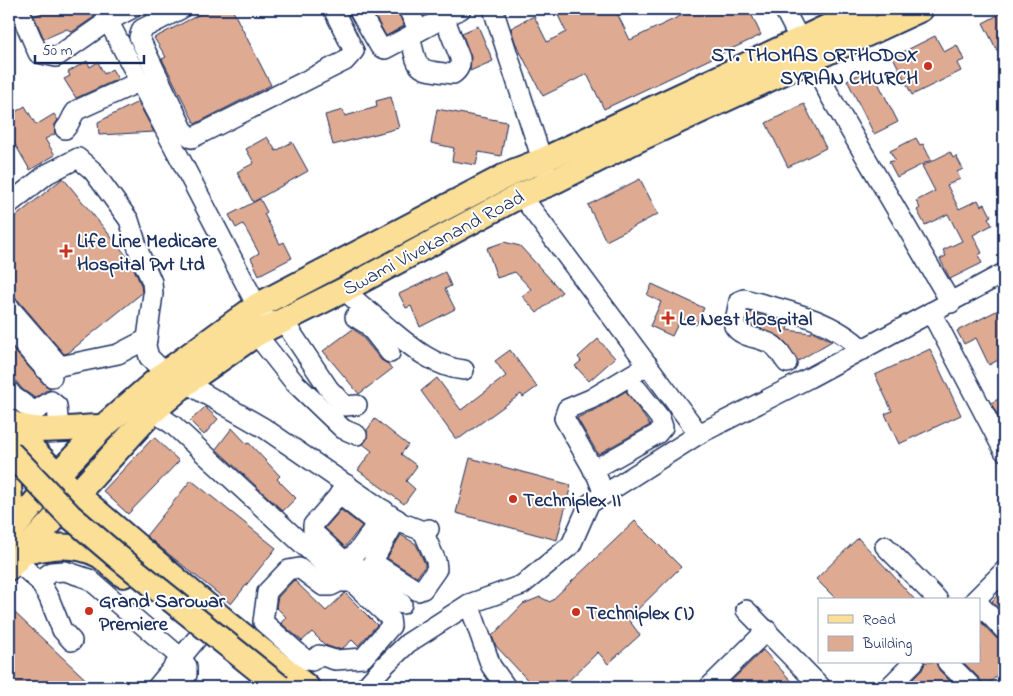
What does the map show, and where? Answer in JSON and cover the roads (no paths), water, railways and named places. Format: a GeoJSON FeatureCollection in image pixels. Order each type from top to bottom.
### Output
{"type":"FeatureCollection","features":[{"type":"Feature","properties":{"kind":"main road","name":"Swami Vivekanand Road"},"geometry":{"type":"LineString","coordinates":[[175,378],[521,195],[551,183],[639,139],[806,50],[866,9]]}},
{"type":"Feature","properties":{"kind":"main road","name":"Swami Vivekanand Road"},"geometry":{"type":"LineString","coordinates":[[14,554],[57,517],[144,405],[257,306],[515,171],[806,50],[921,9]]}},
{"type":"Feature","properties":{"kind":"main road","name":"Swami Vivekanand Road"},"geometry":{"type":"LineString","coordinates":[[14,554],[38,498],[57,475],[103,428],[144,405]]}},
{"type":"Feature","properties":{"kind":"main road"},"geometry":{"type":"LineString","coordinates":[[9,423],[21,428],[42,430],[103,428]]}},
{"type":"Feature","properties":{"kind":"main road"},"geometry":{"type":"LineString","coordinates":[[9,423],[76,494],[256,631],[307,687]]}},
{"type":"Feature","properties":{"kind":"main road"},"geometry":{"type":"LineString","coordinates":[[9,441],[37,474],[78,514],[294,687]]}},
{"type":"Feature","properties":{"kind":"main road"},"geometry":{"type":"LineString","coordinates":[[9,452],[70,516],[280,687]]}},
{"type":"Feature","properties":{"kind":"main road"},"geometry":{"type":"LineString","coordinates":[[9,464],[57,517],[127,577],[263,687]]}},
{"type":"Feature","properties":{"kind":"main road"},"geometry":{"type":"LineString","coordinates":[[9,485],[11,515],[9,529]]}},
{"type":"Feature","properties":{"kind":"main road"},"geometry":{"type":"LineString","coordinates":[[14,554],[50,546],[71,546],[98,555],[127,577]]}},
{"type":"Feature","properties":{"kind":"street"},"geometry":{"type":"LineString","coordinates":[[19,9],[38,53],[56,57],[105,15],[131,9]]}},
{"type":"Feature","properties":{"kind":"street"},"geometry":{"type":"LineString","coordinates":[[181,9],[142,29],[140,37],[257,306],[270,327],[294,382],[343,429],[357,435]]}},
{"type":"Feature","properties":{"kind":"street"},"geometry":{"type":"LineString","coordinates":[[105,15],[140,82],[182,133],[192,138],[345,60],[354,51],[333,9]]}},
{"type":"Feature","properties":{"kind":"street"},"geometry":{"type":"LineString","coordinates":[[358,9],[380,47],[385,49],[414,33],[444,14],[460,58],[458,71],[453,74],[422,70],[416,64],[414,33],[408,9]]}},
{"type":"Feature","properties":{"kind":"street"},"geometry":{"type":"LineString","coordinates":[[493,9],[541,161],[551,183]]}},
{"type":"Feature","properties":{"kind":"street"},"geometry":{"type":"LineString","coordinates":[[784,9],[830,96],[951,303]]}},
{"type":"Feature","properties":{"kind":"street"},"geometry":{"type":"LineString","coordinates":[[65,129],[77,110],[140,82]]}},
{"type":"Feature","properties":{"kind":"street"},"geometry":{"type":"LineString","coordinates":[[9,204],[47,174],[78,158],[93,170],[129,220],[140,256],[152,282],[153,294],[146,346],[149,357],[175,378],[264,428],[344,490],[386,517],[426,530],[437,569],[423,589],[418,591],[377,565],[374,559],[386,517]]}},
{"type":"Feature","properties":{"kind":"street"},"geometry":{"type":"LineString","coordinates":[[521,195],[699,434]]}},
{"type":"Feature","properties":{"kind":"street"},"geometry":{"type":"LineString","coordinates":[[365,687],[408,643],[468,604],[522,586],[571,545],[597,499],[699,434],[863,350],[1004,273]]}},
{"type":"Feature","properties":{"kind":"street"},"geometry":{"type":"LineString","coordinates":[[338,293],[348,311],[368,325],[390,353]]}},
{"type":"Feature","properties":{"kind":"street"},"geometry":{"type":"LineString","coordinates":[[338,293],[433,360],[452,369],[464,370]]}},
{"type":"Feature","properties":{"kind":"street"},"geometry":{"type":"LineString","coordinates":[[787,363],[776,347],[737,331],[734,326],[739,301],[744,299],[803,315],[854,341],[863,350]]}},
{"type":"Feature","properties":{"kind":"street"},"geometry":{"type":"LineString","coordinates":[[9,307],[60,366],[118,354],[147,339]]}},
{"type":"Feature","properties":{"kind":"street"},"geometry":{"type":"LineString","coordinates":[[931,312],[1004,451]]}},
{"type":"Feature","properties":{"kind":"street"},"geometry":{"type":"LineString","coordinates":[[270,327],[345,406],[357,405]]}},
{"type":"Feature","properties":{"kind":"street"},"geometry":{"type":"LineString","coordinates":[[9,328],[52,376]]}},
{"type":"Feature","properties":{"kind":"street"},"geometry":{"type":"LineString","coordinates":[[597,499],[593,470],[564,418],[567,409],[591,399],[648,364]]}},
{"type":"Feature","properties":{"kind":"street"},"geometry":{"type":"LineString","coordinates":[[593,470],[658,434],[663,427],[660,418],[642,395],[664,386]]}},
{"type":"Feature","properties":{"kind":"street"},"geometry":{"type":"LineString","coordinates":[[9,391],[14,397],[35,411],[51,401],[55,403],[60,430]]}},
{"type":"Feature","properties":{"kind":"street"},"geometry":{"type":"LineString","coordinates":[[144,405],[173,426],[336,574],[360,568],[402,604]]}},
{"type":"Feature","properties":{"kind":"street"},"geometry":{"type":"LineString","coordinates":[[344,490],[313,525],[313,532],[344,561],[350,560],[386,517]]}},
{"type":"Feature","properties":{"kind":"street"},"geometry":{"type":"LineString","coordinates":[[885,546],[936,598]]}},
{"type":"Feature","properties":{"kind":"street"},"geometry":{"type":"LineString","coordinates":[[14,554],[39,581],[49,598],[62,630],[72,641]]}},
{"type":"Feature","properties":{"kind":"street"},"geometry":{"type":"LineString","coordinates":[[299,568],[323,586],[331,586],[339,582],[352,582],[390,618],[391,626],[363,658],[335,660],[319,655],[312,661],[306,660],[256,631],[267,592],[288,570],[299,568]]}},
{"type":"Feature","properties":{"kind":"street"},"geometry":{"type":"LineString","coordinates":[[39,581],[50,572],[65,571],[89,579],[187,666],[187,676],[176,687]]}},
{"type":"Feature","properties":{"kind":"street"},"geometry":{"type":"LineString","coordinates":[[977,598],[1004,571]]}},
{"type":"Feature","properties":{"kind":"street"},"geometry":{"type":"LineString","coordinates":[[468,604],[491,666],[506,687]]}},
{"type":"Feature","properties":{"kind":"street"},"geometry":{"type":"LineString","coordinates":[[980,605],[1004,630]]}},
{"type":"Feature","properties":{"kind":"street"},"geometry":{"type":"LineString","coordinates":[[746,610],[766,630],[810,684]]}},
{"type":"Feature","properties":{"kind":"street"},"geometry":{"type":"LineString","coordinates":[[709,687],[766,630]]}},
{"type":"Feature","properties":{"kind":"street"},"geometry":{"type":"LineString","coordinates":[[157,687],[199,636]]}},
{"type":"Feature","properties":{"kind":"street"},"geometry":{"type":"LineString","coordinates":[[889,687],[912,664]]}},
{"type":"Feature","properties":{"kind":"street"},"geometry":{"type":"LineString","coordinates":[[949,664],[972,687]]}},
{"type":"Feature","properties":{"kind":"place","name":"ST. THOMAS ORTHODOX SYRIAN CHURCH"},"geometry":{"type":"Point","coordinates":[928,66]}},
{"type":"Feature","properties":{"kind":"place","name":"Life Line Medicare Hospital Pvt Ltd"},"geometry":{"type":"Point","coordinates":[66,251]}},
{"type":"Feature","properties":{"kind":"place","name":"Le Nest Hospital"},"geometry":{"type":"Point","coordinates":[668,318]}},
{"type":"Feature","properties":{"kind":"place","name":"Techniplex II"},"geometry":{"type":"Point","coordinates":[513,499]}},
{"type":"Feature","properties":{"kind":"place","name":"Grand Sarowar Premiere"},"geometry":{"type":"Point","coordinates":[89,611]}},
{"type":"Feature","properties":{"kind":"place","name":"Techniplex (I)"},"geometry":{"type":"Point","coordinates":[576,612]}}]}
